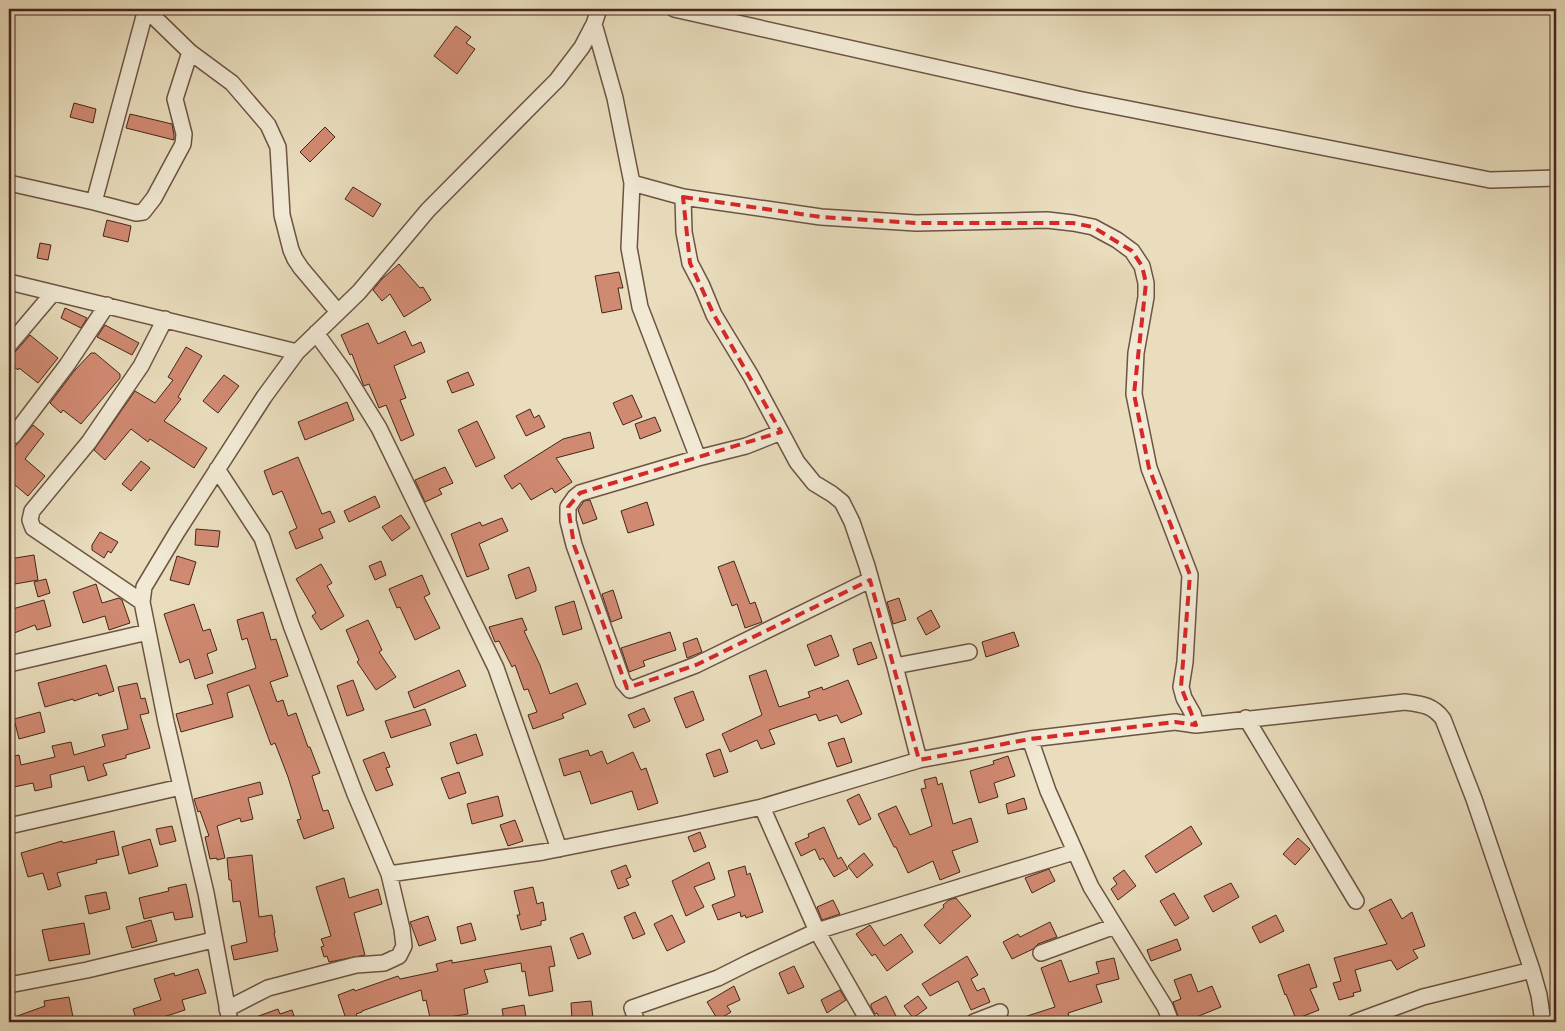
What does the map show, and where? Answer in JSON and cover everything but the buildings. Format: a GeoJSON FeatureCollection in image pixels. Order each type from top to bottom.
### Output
{"type":"FeatureCollection","features":[{"type":"Feature","properties":{"kind":"street"},"geometry":{"type":"LineString","coordinates":[[147,9],[190,52],[232,83],[268,125],[278,147],[282,215],[291,250],[301,268],[338,312]]}},
{"type":"Feature","properties":{"kind":"street"},"geometry":{"type":"LineString","coordinates":[[94,202],[147,9]]}},
{"type":"Feature","properties":{"kind":"street"},"geometry":{"type":"LineString","coordinates":[[217,470],[262,538],[291,626],[355,794],[389,874],[402,929],[404,946],[399,956],[384,962],[356,965],[268,988],[228,1016],[206,893],[181,787],[142,602],[144,587],[150,576],[217,470],[264,396],[297,352],[359,292],[428,210],[557,80],[582,47],[594,24],[599,9]]}},
{"type":"Feature","properties":{"kind":"street"},"geometry":{"type":"LineString","coordinates":[[674,9],[1078,98],[1490,180],[1556,178]]}},
{"type":"Feature","properties":{"kind":"street"},"geometry":{"type":"LineString","coordinates":[[594,24],[616,98],[632,183],[629,248],[640,306],[698,458]]}},
{"type":"Feature","properties":{"kind":"street"},"geometry":{"type":"LineString","coordinates":[[9,183],[136,213],[144,212],[183,144],[184,134],[175,99],[190,52]]}},
{"type":"Feature","properties":{"kind":"street"},"geometry":{"type":"LineString","coordinates":[[632,183],[683,198],[821,217],[916,223],[1047,220],[1074,223],[1093,227],[1117,240],[1132,251],[1142,266],[1146,283],[1146,297],[1136,353],[1134,394],[1148,468],[1190,575],[1185,662],[1181,687],[1196,725]]}},
{"type":"Feature","properties":{"kind":"street"},"geometry":{"type":"LineString","coordinates":[[683,198],[684,232],[690,263],[714,315],[747,369],[807,476],[842,502],[852,522],[895,666],[919,760]]}},
{"type":"Feature","properties":{"kind":"street"},"geometry":{"type":"LineString","coordinates":[[9,282],[297,352]]}},
{"type":"Feature","properties":{"kind":"street"},"geometry":{"type":"LineString","coordinates":[[9,345],[53,293]]}},
{"type":"Feature","properties":{"kind":"street"},"geometry":{"type":"LineString","coordinates":[[13,436],[67,366],[107,305]]}},
{"type":"Feature","properties":{"kind":"street"},"geometry":{"type":"LineString","coordinates":[[142,602],[33,528],[30,520],[32,511],[89,442],[141,366],[165,319]]}},
{"type":"Feature","properties":{"kind":"street"},"geometry":{"type":"LineString","coordinates":[[316,333],[345,373],[380,428],[496,668],[559,849]]}},
{"type":"Feature","properties":{"kind":"street"},"geometry":{"type":"LineString","coordinates":[[781,432],[746,446],[698,458],[580,493],[568,508],[568,521],[574,545],[622,682],[630,690],[696,665],[870,580]]}},
{"type":"Feature","properties":{"kind":"street"},"geometry":{"type":"LineString","coordinates":[[9,664],[148,632]]}},
{"type":"Feature","properties":{"kind":"street"},"geometry":{"type":"LineString","coordinates":[[895,666],[969,652]]}},
{"type":"Feature","properties":{"kind":"street"},"geometry":{"type":"LineString","coordinates":[[389,874],[559,849],[762,807],[919,760],[1030,739],[1176,722],[1196,725],[1405,702],[1426,705],[1438,712],[1443,719],[1474,798],[1532,970],[1539,995],[1543,1022]]}},
{"type":"Feature","properties":{"kind":"street"},"geometry":{"type":"LineString","coordinates":[[1246,718],[1356,901]]}},
{"type":"Feature","properties":{"kind":"street"},"geometry":{"type":"LineString","coordinates":[[1030,739],[1048,791],[1091,887],[1164,1007],[1171,1022]]}},
{"type":"Feature","properties":{"kind":"street"},"geometry":{"type":"LineString","coordinates":[[9,826],[181,787]]}},
{"type":"Feature","properties":{"kind":"street"},"geometry":{"type":"LineString","coordinates":[[762,807],[817,931],[869,1022]]}},
{"type":"Feature","properties":{"kind":"street"},"geometry":{"type":"LineString","coordinates":[[637,1022],[632,1008],[718,978],[817,931],[1074,852]]}},
{"type":"Feature","properties":{"kind":"street"},"geometry":{"type":"LineString","coordinates":[[1041,953],[1115,926]]}},
{"type":"Feature","properties":{"kind":"street"},"geometry":{"type":"LineString","coordinates":[[9,985],[87,970],[214,940]]}},
{"type":"Feature","properties":{"kind":"street"},"geometry":{"type":"LineString","coordinates":[[1355,1022],[1423,997],[1532,970]]}},
{"type":"Feature","properties":{"kind":"street"},"geometry":{"type":"LineString","coordinates":[[974,1022],[1000,1012]]}},
{"type":"Feature","properties":{"kind":"highlighted area"},"geometry":{"type":"Polygon","coordinates":[[[683,197],[821,217],[916,223],[1073,223],[1093,227],[1132,251],[1142,266],[1146,283],[1134,394],[1149,468],[1190,575],[1181,687],[1196,725],[1175,722],[1030,739],[919,760],[870,580],[696,665],[627,688],[574,545],[568,507],[580,493],[781,432],[714,315],[690,263],[683,197]]]}}]}
